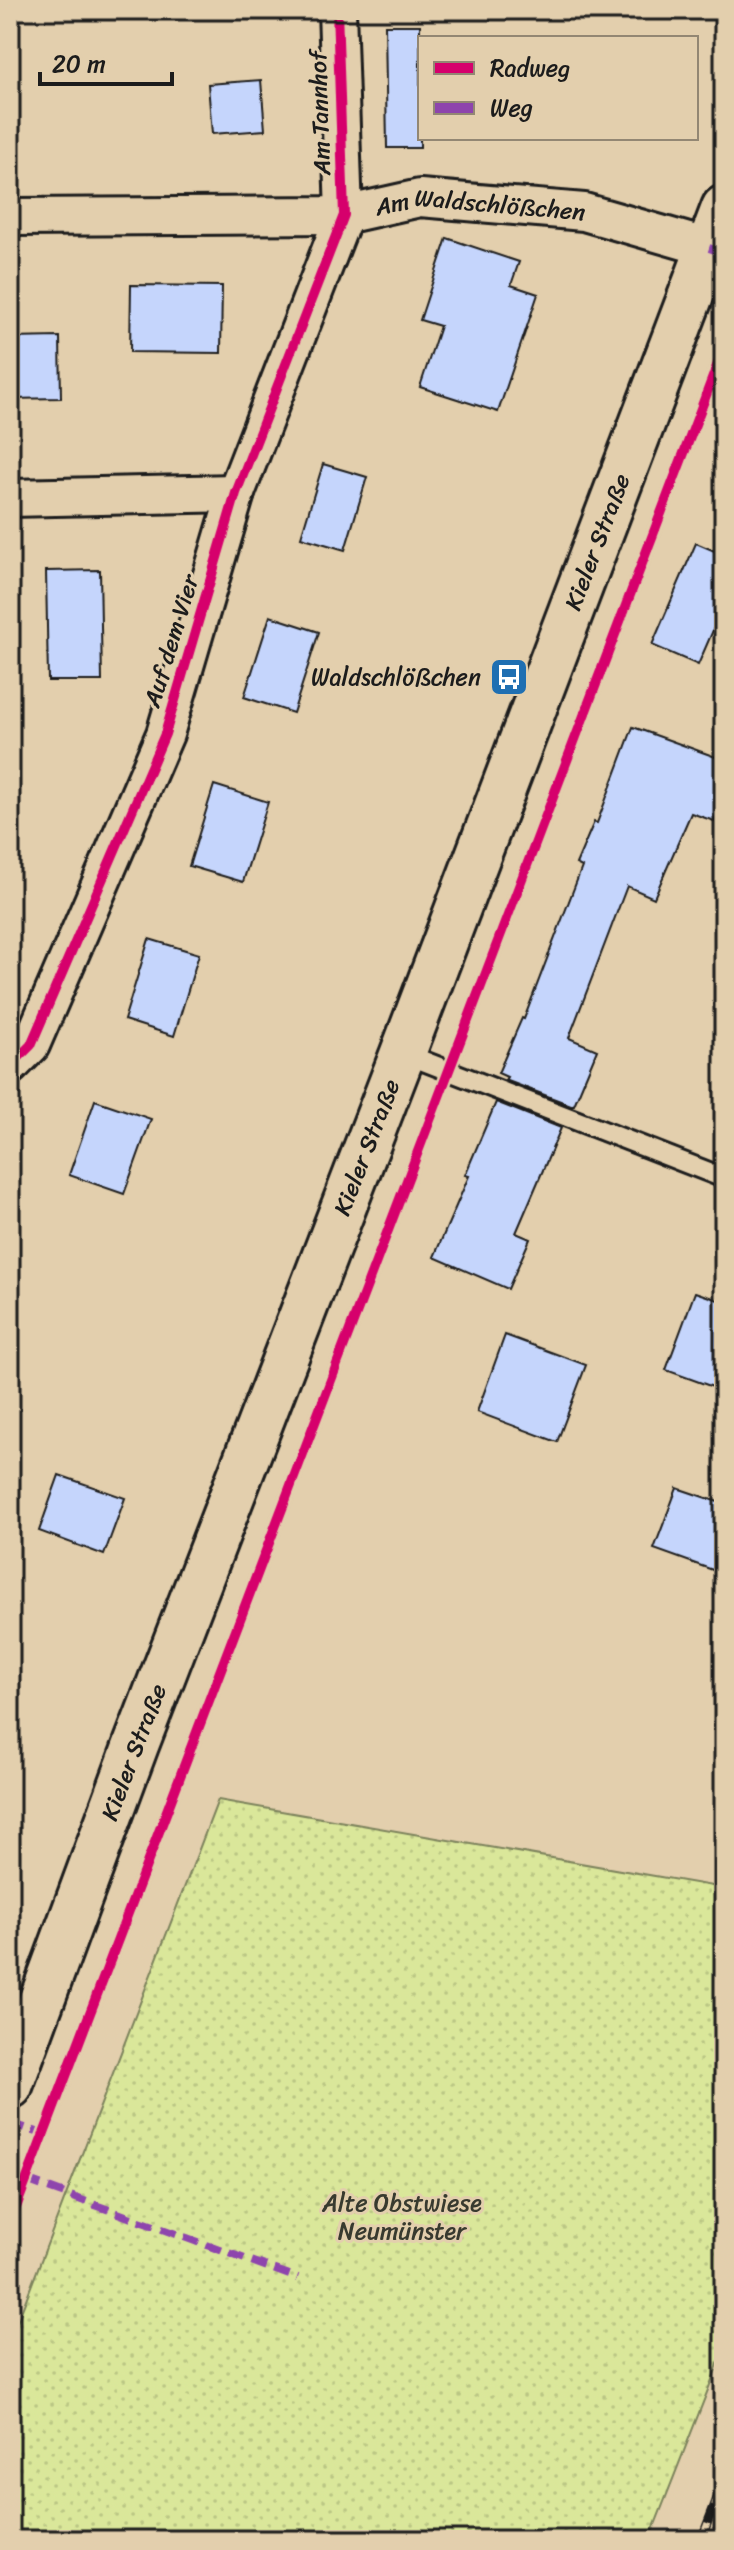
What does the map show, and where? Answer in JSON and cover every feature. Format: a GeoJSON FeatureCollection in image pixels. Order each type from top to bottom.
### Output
{"type":"FeatureCollection","features":[{"type":"Feature","properties":{"kind":"main road","name":"Kieler Straße"},"geometry":{"type":"LineString","coordinates":[[10,2086],[141,1730],[403,1053],[724,208]]}},
{"type":"Feature","properties":{"kind":"street","name":"Am Tannhof"},"geometry":{"type":"LineString","coordinates":[[337,10],[344,215]]}},
{"type":"Feature","properties":{"kind":"street","name":"Am Waldschlößchen"},"geometry":{"type":"LineString","coordinates":[[10,217],[344,215],[420,198],[584,212],[709,248]]}},
{"type":"Feature","properties":{"kind":"street","name":"Auf dem Vier"},"geometry":{"type":"LineString","coordinates":[[10,1066],[31,1045],[165,734],[236,493],[344,215]]}},
{"type":"Feature","properties":{"kind":"street"},"geometry":{"type":"LineString","coordinates":[[10,498],[236,493]]}},
{"type":"Feature","properties":{"kind":"lane"},"geometry":{"type":"LineString","coordinates":[[403,1053],[724,1178]]}},
{"type":"Feature","properties":{"kind":"green space","name":"Alte Obstwiese Neumünster"},"geometry":{"type":"Polygon","coordinates":[[[218,1800],[724,1888],[724,2349],[649,2540],[10,2540],[10,2341],[218,1800]]]}},
{"type":"Feature","properties":{"kind":"building"},"geometry":{"type":"Polygon","coordinates":[[[385,25],[420,25],[420,148],[387,148],[385,25]]]}},
{"type":"Feature","properties":{"kind":"building"},"geometry":{"type":"Polygon","coordinates":[[[261,80],[265,130],[212,134],[208,84],[261,80]]]}},
{"type":"Feature","properties":{"kind":"building"},"geometry":{"type":"Polygon","coordinates":[[[447,238],[519,262],[511,285],[538,294],[498,412],[420,387],[440,326],[420,320],[447,238]]]}},
{"type":"Feature","properties":{"kind":"building"},"geometry":{"type":"Polygon","coordinates":[[[131,285],[222,286],[221,353],[130,352],[131,285]]]}},
{"type":"Feature","properties":{"kind":"building"},"geometry":{"type":"Polygon","coordinates":[[[60,337],[61,398],[10,399],[10,338],[60,337]]]}},
{"type":"Feature","properties":{"kind":"building"},"geometry":{"type":"Polygon","coordinates":[[[323,464],[367,477],[345,550],[301,537],[323,464]]]}},
{"type":"Feature","properties":{"kind":"building"},"geometry":{"type":"Polygon","coordinates":[[[696,543],[724,555],[724,605],[698,665],[652,645],[696,543]]]}},
{"type":"Feature","properties":{"kind":"building"},"geometry":{"type":"Polygon","coordinates":[[[100,570],[102,681],[48,681],[46,571],[100,570]]]}},
{"type":"Feature","properties":{"kind":"building"},"geometry":{"type":"Polygon","coordinates":[[[270,616],[319,632],[293,713],[244,697],[270,616]]]}},
{"type":"Feature","properties":{"kind":"building"},"geometry":{"type":"Polygon","coordinates":[[[633,727],[724,760],[724,794],[714,821],[691,813],[654,898],[627,886],[569,1038],[597,1050],[574,1105],[571,1105],[505,1080],[507,1077],[498,1073],[524,1019],[582,867],[576,864],[594,822],[597,823],[633,727]]]}},
{"type":"Feature","properties":{"kind":"building"},"geometry":{"type":"Polygon","coordinates":[[[214,785],[268,802],[243,882],[189,866],[214,785]]]}},
{"type":"Feature","properties":{"kind":"building"},"geometry":{"type":"Polygon","coordinates":[[[149,939],[199,954],[174,1036],[124,1020],[149,939]]]}},
{"type":"Feature","properties":{"kind":"building"},"geometry":{"type":"Polygon","coordinates":[[[95,1100],[151,1119],[124,1194],[69,1175],[95,1100]]]}},
{"type":"Feature","properties":{"kind":"building"},"geometry":{"type":"Polygon","coordinates":[[[496,1102],[561,1128],[516,1233],[530,1239],[508,1289],[434,1257],[469,1176],[465,1175],[496,1102]]]}},
{"type":"Feature","properties":{"kind":"building"},"geometry":{"type":"Polygon","coordinates":[[[695,1292],[724,1302],[724,1391],[666,1370],[695,1292]]]}},
{"type":"Feature","properties":{"kind":"building"},"geometry":{"type":"Polygon","coordinates":[[[505,1335],[586,1365],[557,1442],[477,1412],[505,1335]]]}},
{"type":"Feature","properties":{"kind":"building"},"geometry":{"type":"Polygon","coordinates":[[[59,1475],[125,1498],[104,1555],[39,1531],[59,1475]]]}},
{"type":"Feature","properties":{"kind":"building"},"geometry":{"type":"Polygon","coordinates":[[[677,1488],[724,1504],[724,1574],[654,1549],[677,1488]]]}},
{"type":"Feature","properties":{"kind":"railway"},"geometry":{"type":"LineString","coordinates":[[701,2540],[724,2480]]}},
{"type":"Feature","properties":{"kind":"marked path"},"geometry":{"type":"LineString","coordinates":[[709,248],[724,253]]}},
{"type":"Feature","properties":{"kind":"marked path"},"geometry":{"type":"LineString","coordinates":[[10,2123],[43,2134]]}},
{"type":"Feature","properties":{"kind":"marked path"},"geometry":{"type":"LineString","coordinates":[[26,2180],[298,2278]]}},
{"type":"Feature","properties":{"kind":"cycle path"},"geometry":{"type":"LineString","coordinates":[[10,1066],[31,1045],[165,734],[236,493],[344,215],[337,10]]}},
{"type":"Feature","properties":{"kind":"cycle path"},"geometry":{"type":"LineString","coordinates":[[10,2223],[724,348]]}},
{"type":"Feature","properties":{"kind":"place","name":"Waldschlößchen"},"geometry":{"type":"Point","coordinates":[509,677]}}]}
